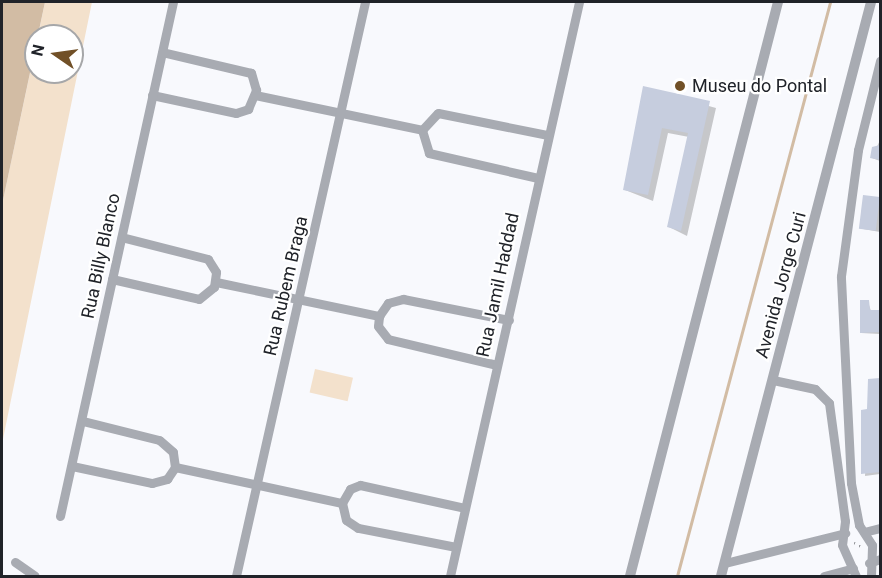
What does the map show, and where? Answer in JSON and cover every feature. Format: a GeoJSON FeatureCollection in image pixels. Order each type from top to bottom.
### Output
{"type":"FeatureCollection","features":[{"type":"Feature","properties":{"kind":"street","name":"Rua Billy Blanco"},"geometry":{"type":"LineString","coordinates":[[60,516],[173,2]]}},
{"type":"Feature","properties":{"kind":"street","name":"Rua Rubem Braga"},"geometry":{"type":"LineString","coordinates":[[236,576],[365,2]]}},
{"type":"Feature","properties":{"kind":"street","name":"Rua Jamil Haddad"},"geometry":{"type":"LineString","coordinates":[[450,576],[547,135],[579,2]]}},
{"type":"Feature","properties":{"kind":"street"},"geometry":{"type":"LineString","coordinates":[[630,576],[778,2]]}},
{"type":"Feature","properties":{"kind":"street","name":"Avenida Jorge Curi"},"geometry":{"type":"LineString","coordinates":[[721,576],[872,2]]}},
{"type":"Feature","properties":{"kind":"street"},"geometry":{"type":"LineString","coordinates":[[152,94],[236,113],[248,109],[255,95],[251,72],[162,52]]}},
{"type":"Feature","properties":{"kind":"street"},"geometry":{"type":"LineString","coordinates":[[870,576],[869,563],[872,545],[855,510],[850,464],[841,276],[858,150],[880,61]]}},
{"type":"Feature","properties":{"kind":"street"},"geometry":{"type":"LineString","coordinates":[[255,95],[422,130]]}},
{"type":"Feature","properties":{"kind":"street"},"geometry":{"type":"LineString","coordinates":[[422,130],[438,113],[547,135]]}},
{"type":"Feature","properties":{"kind":"street"},"geometry":{"type":"LineString","coordinates":[[422,130],[429,153],[538,178]]}},
{"type":"Feature","properties":{"kind":"street"},"geometry":{"type":"LineString","coordinates":[[112,279],[199,298],[210,295],[216,282],[208,259],[122,237]]}},
{"type":"Feature","properties":{"kind":"street"},"geometry":{"type":"LineString","coordinates":[[216,282],[379,316]]}},
{"type":"Feature","properties":{"kind":"street"},"geometry":{"type":"LineString","coordinates":[[497,366],[388,339],[378,326],[379,316],[388,303],[404,299],[508,320]]}},
{"type":"Feature","properties":{"kind":"street"},"geometry":{"type":"LineString","coordinates":[[773,380],[815,389],[829,403],[845,533],[843,552],[855,572],[824,576]]}},
{"type":"Feature","properties":{"kind":"street"},"geometry":{"type":"LineString","coordinates":[[72,466],[152,483],[167,479],[175,467],[173,452],[159,440],[82,421]]}},
{"type":"Feature","properties":{"kind":"street"},"geometry":{"type":"LineString","coordinates":[[175,467],[342,503]]}},
{"type":"Feature","properties":{"kind":"street"},"geometry":{"type":"LineString","coordinates":[[456,547],[358,528],[346,520],[342,503],[350,489],[360,485],[465,508]]}},
{"type":"Feature","properties":{"kind":"street"},"geometry":{"type":"LineString","coordinates":[[864,532],[880,528]]}},
{"type":"Feature","properties":{"kind":"street"},"geometry":{"type":"LineString","coordinates":[[724,563],[845,533]]}},
{"type":"Feature","properties":{"kind":"street"},"geometry":{"type":"LineString","coordinates":[[869,563],[880,559]]}},
{"type":"Feature","properties":{"kind":"street"},"geometry":{"type":"LineString","coordinates":[[15,562],[35,576]]}},
{"type":"Feature","properties":{"kind":"shaded area"},"geometry":{"type":"Polygon","coordinates":[[[2,2],[45,2],[40,24],[24,24],[24,84],[28,84],[2,205],[2,2]]]}},
{"type":"Feature","properties":{"kind":"shaded area"},"geometry":{"type":"Polygon","coordinates":[[[45,2],[92,2],[84,41],[84,24],[40,24],[45,2]]]}},
{"type":"Feature","properties":{"kind":"shaded area"},"geometry":{"type":"Polygon","coordinates":[[[28,84],[75,84],[2,444],[2,205],[28,84]]]}},
{"type":"Feature","properties":{"kind":"shaded area"},"geometry":{"type":"Polygon","coordinates":[[[315,369],[353,378],[348,401],[310,392],[315,369]]]}},
{"type":"Feature","properties":{"kind":"building"},"geometry":{"type":"Polygon","coordinates":[[[643,86],[710,101],[681,231],[667,227],[688,133],[662,128],[648,195],[623,190],[643,86]]]}},
{"type":"Feature","properties":{"kind":"building"},"geometry":{"type":"Polygon","coordinates":[[[880,145],[880,160],[870,158],[872,147],[880,145]]]}},
{"type":"Feature","properties":{"kind":"building"},"geometry":{"type":"Polygon","coordinates":[[[863,195],[880,197],[876,231],[859,229],[863,195]]]}},
{"type":"Feature","properties":{"kind":"building"},"geometry":{"type":"Polygon","coordinates":[[[860,300],[869,300],[870,310],[880,310],[880,332],[860,333],[860,300]]]}},
{"type":"Feature","properties":{"kind":"building"},"geometry":{"type":"Polygon","coordinates":[[[880,378],[880,472],[861,474],[861,410],[867,409],[868,379],[880,378]]]}},
{"type":"Feature","properties":{"kind":"waterway"},"geometry":{"type":"LineString","coordinates":[[677,576],[830,2]]}},
{"type":"Feature","properties":{"kind":"place","name":"Museu do Pontal"},"geometry":{"type":"Point","coordinates":[680,86]}}]}
